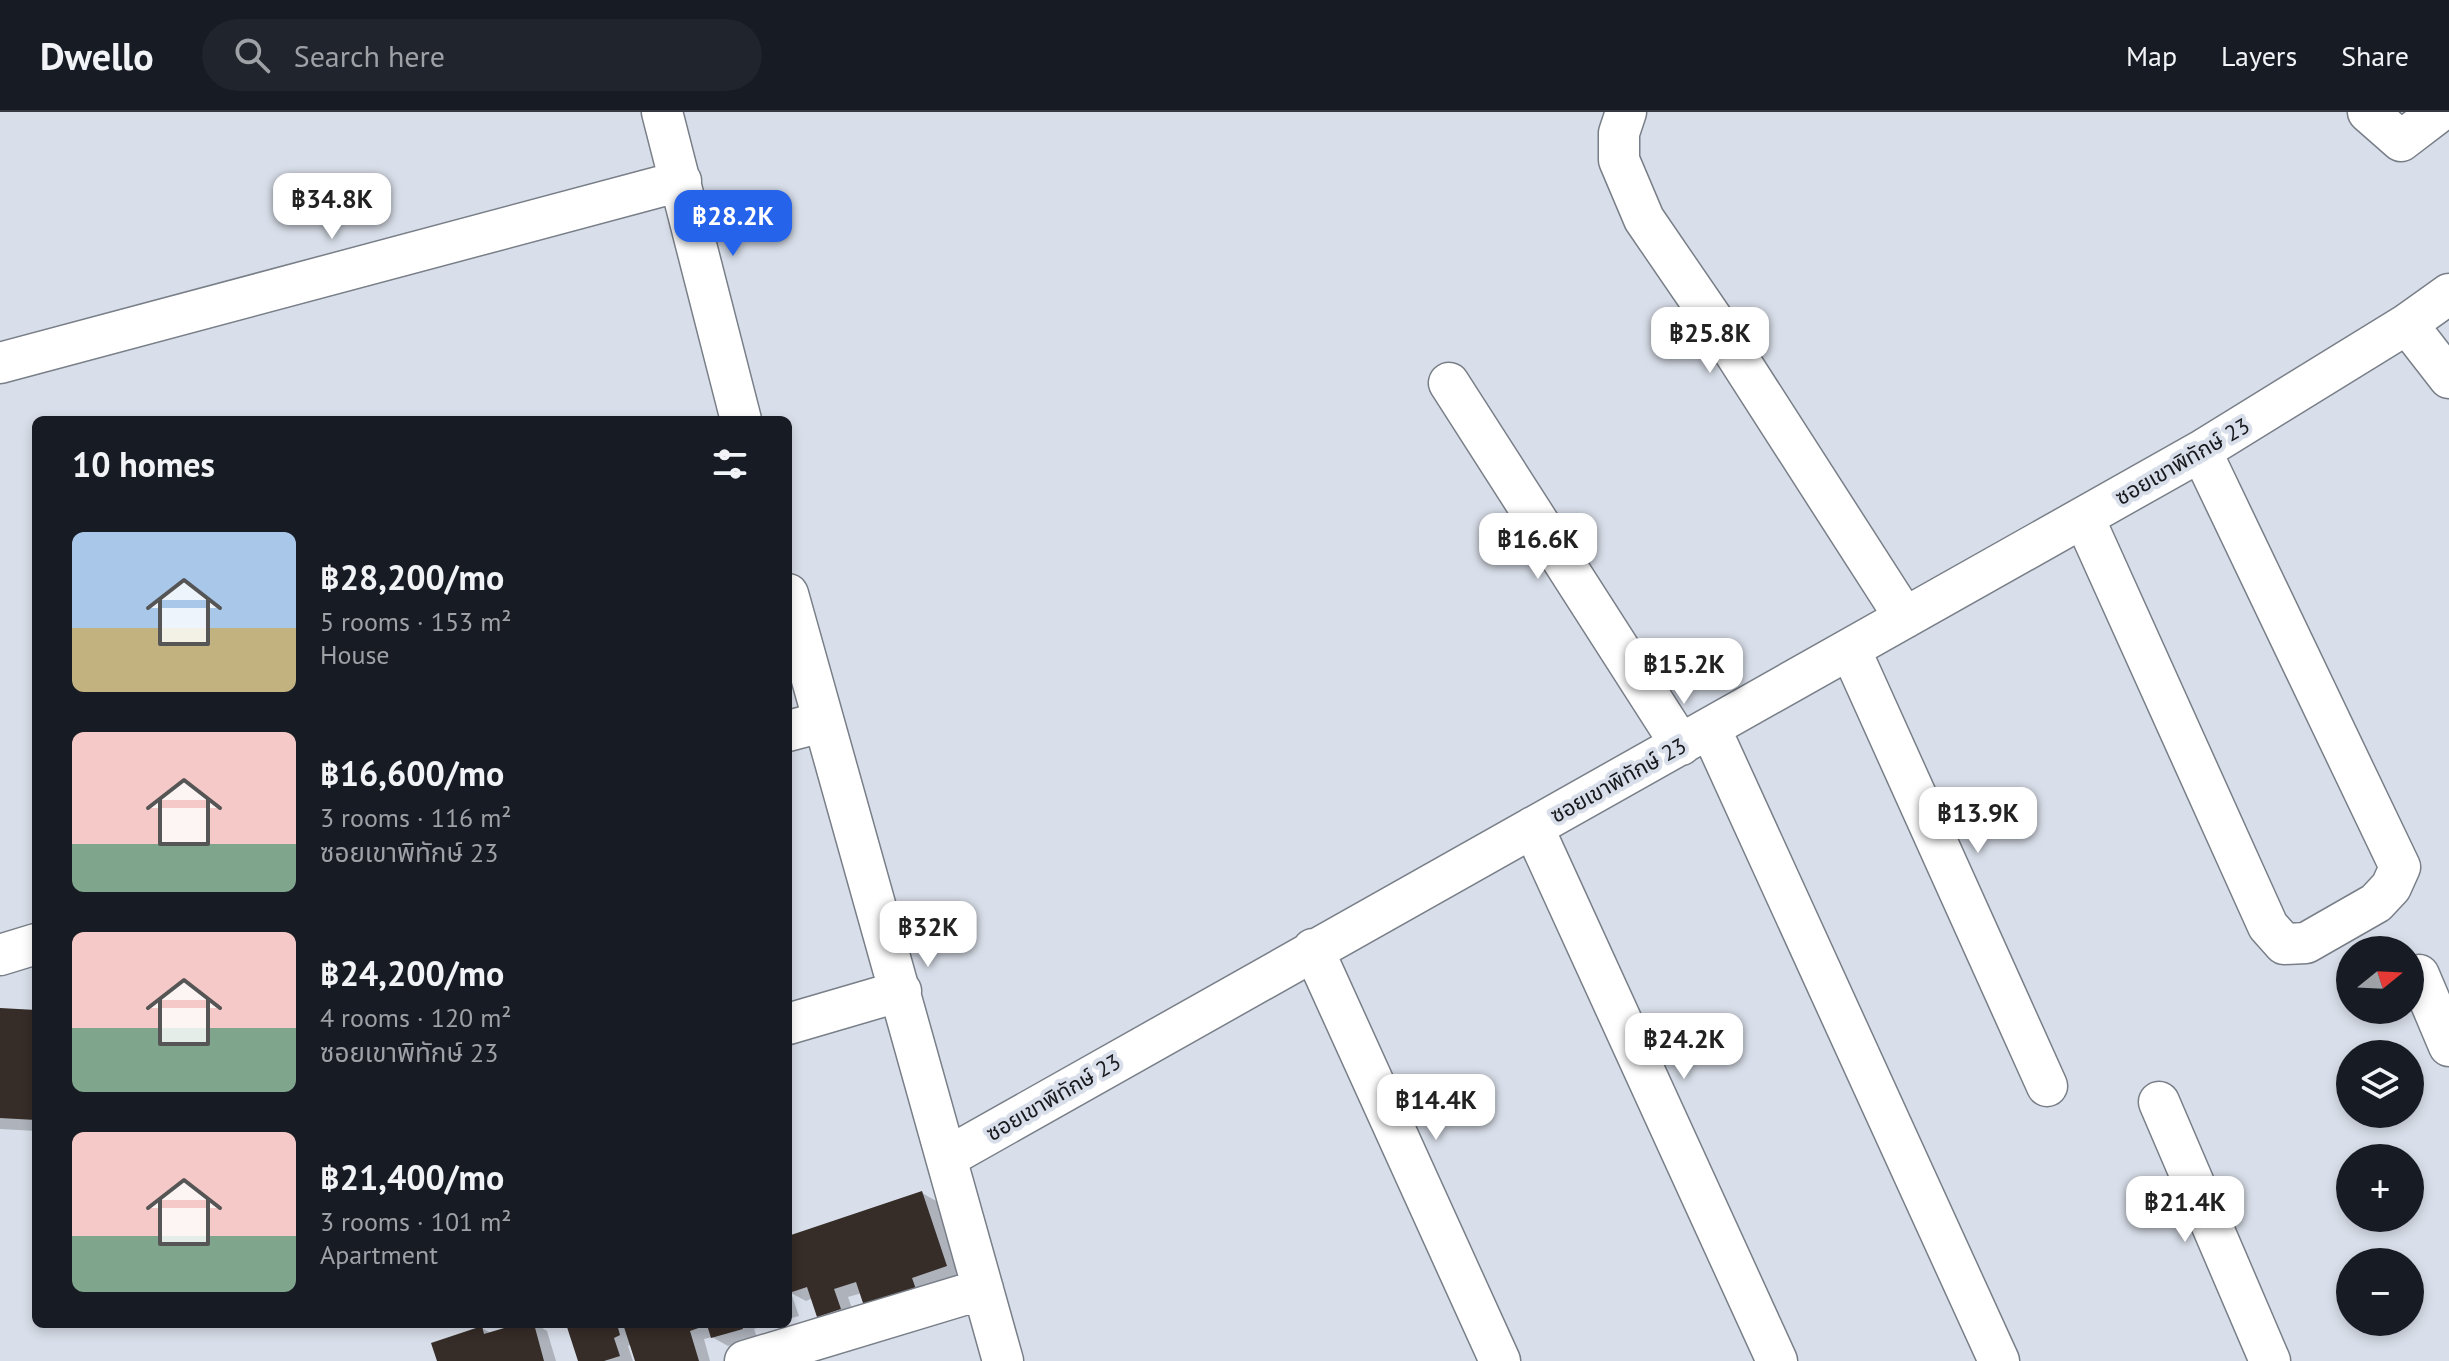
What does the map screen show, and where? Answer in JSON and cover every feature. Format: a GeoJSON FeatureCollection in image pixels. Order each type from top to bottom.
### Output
{"type":"FeatureCollection","features":[{"type":"Feature","properties":{"kind":"street"},"geometry":{"type":"LineString","coordinates":[[662,112],[740,416]]}},
{"type":"Feature","properties":{"kind":"street"},"geometry":{"type":"LineString","coordinates":[[1626,112],[1619,133],[1619,160],[1644,219],[1720,330],[1905,618]]}},
{"type":"Feature","properties":{"kind":"street"},"geometry":{"type":"LineString","coordinates":[[2368,112],[2401,141],[2439,112]]}},
{"type":"Feature","properties":{"kind":"street"},"geometry":{"type":"LineString","coordinates":[[0,363],[681,181]]}},
{"type":"Feature","properties":{"kind":"street","name":"ซอยเขาพิทักษ์ 23"},"geometry":{"type":"LineString","coordinates":[[946,1158],[2201,451],[2407,324],[2449,294]]}},
{"type":"Feature","properties":{"kind":"street"},"geometry":{"type":"LineString","coordinates":[[2407,324],[2449,378]]}},
{"type":"Feature","properties":{"kind":"street"},"geometry":{"type":"LineString","coordinates":[[1449,383],[1696,736],[1999,1361]]}},
{"type":"Feature","properties":{"kind":"street"},"geometry":{"type":"LineString","coordinates":[[2084,518],[2268,926],[2284,944],[2306,943],[2376,903],[2391,887],[2400,867],[2201,451]]}},
{"type":"Feature","properties":{"kind":"street"},"geometry":{"type":"LineString","coordinates":[[792,625],[805,726],[901,991],[1003,1361]]}},
{"type":"Feature","properties":{"kind":"street"},"geometry":{"type":"LineString","coordinates":[[1850,649],[2047,1086]]}},
{"type":"Feature","properties":{"kind":"street"},"geometry":{"type":"LineString","coordinates":[[1533,827],[1777,1361]]}},
{"type":"Feature","properties":{"kind":"street"},"geometry":{"type":"LineString","coordinates":[[0,955],[32,945]]}},
{"type":"Feature","properties":{"kind":"street"},"geometry":{"type":"LineString","coordinates":[[1313,949],[1500,1361]]}},
{"type":"Feature","properties":{"kind":"street"},"geometry":{"type":"LineString","coordinates":[[2424,987],[2449,1046]]}},
{"type":"Feature","properties":{"kind":"street"},"geometry":{"type":"LineString","coordinates":[[792,1023],[901,991]]}},
{"type":"Feature","properties":{"kind":"street"},"geometry":{"type":"LineString","coordinates":[[2159,1102],[2270,1361]]}},
{"type":"Feature","properties":{"kind":"street"},"geometry":{"type":"LineString","coordinates":[[745,1361],[983,1289]]}},
{"type":"Feature","properties":{"kind":"building"},"geometry":{"type":"Polygon","coordinates":[[[0,1008],[32,1010],[32,1120],[0,1118],[0,1008]]]}},
{"type":"Feature","properties":{"kind":"building"},"geometry":{"type":"Polygon","coordinates":[[[922,1191],[947,1266],[912,1278],[917,1292],[865,1309],[856,1282],[834,1289],[841,1309],[817,1317],[807,1287],[792,1292],[792,1235],[922,1191]]]}},
{"type":"Feature","properties":{"kind":"building"},"geometry":{"type":"Polygon","coordinates":[[[476,1328],[482,1328],[484,1334],[504,1328],[535,1328],[544,1361],[437,1361],[431,1343],[476,1328]]]}},
{"type":"Feature","properties":{"kind":"building"},"geometry":{"type":"Polygon","coordinates":[[[567,1328],[618,1328],[620,1335],[614,1338],[620,1356],[604,1361],[578,1361],[567,1328]]]}},
{"type":"Feature","properties":{"kind":"building"},"geometry":{"type":"Polygon","coordinates":[[[624,1328],[698,1328],[690,1331],[699,1361],[635,1361],[624,1328]]]}},
{"type":"Feature","properties":{"kind":"building"},"geometry":{"type":"Polygon","coordinates":[[[708,1328],[743,1329],[711,1338],[708,1328]]]}}]}
